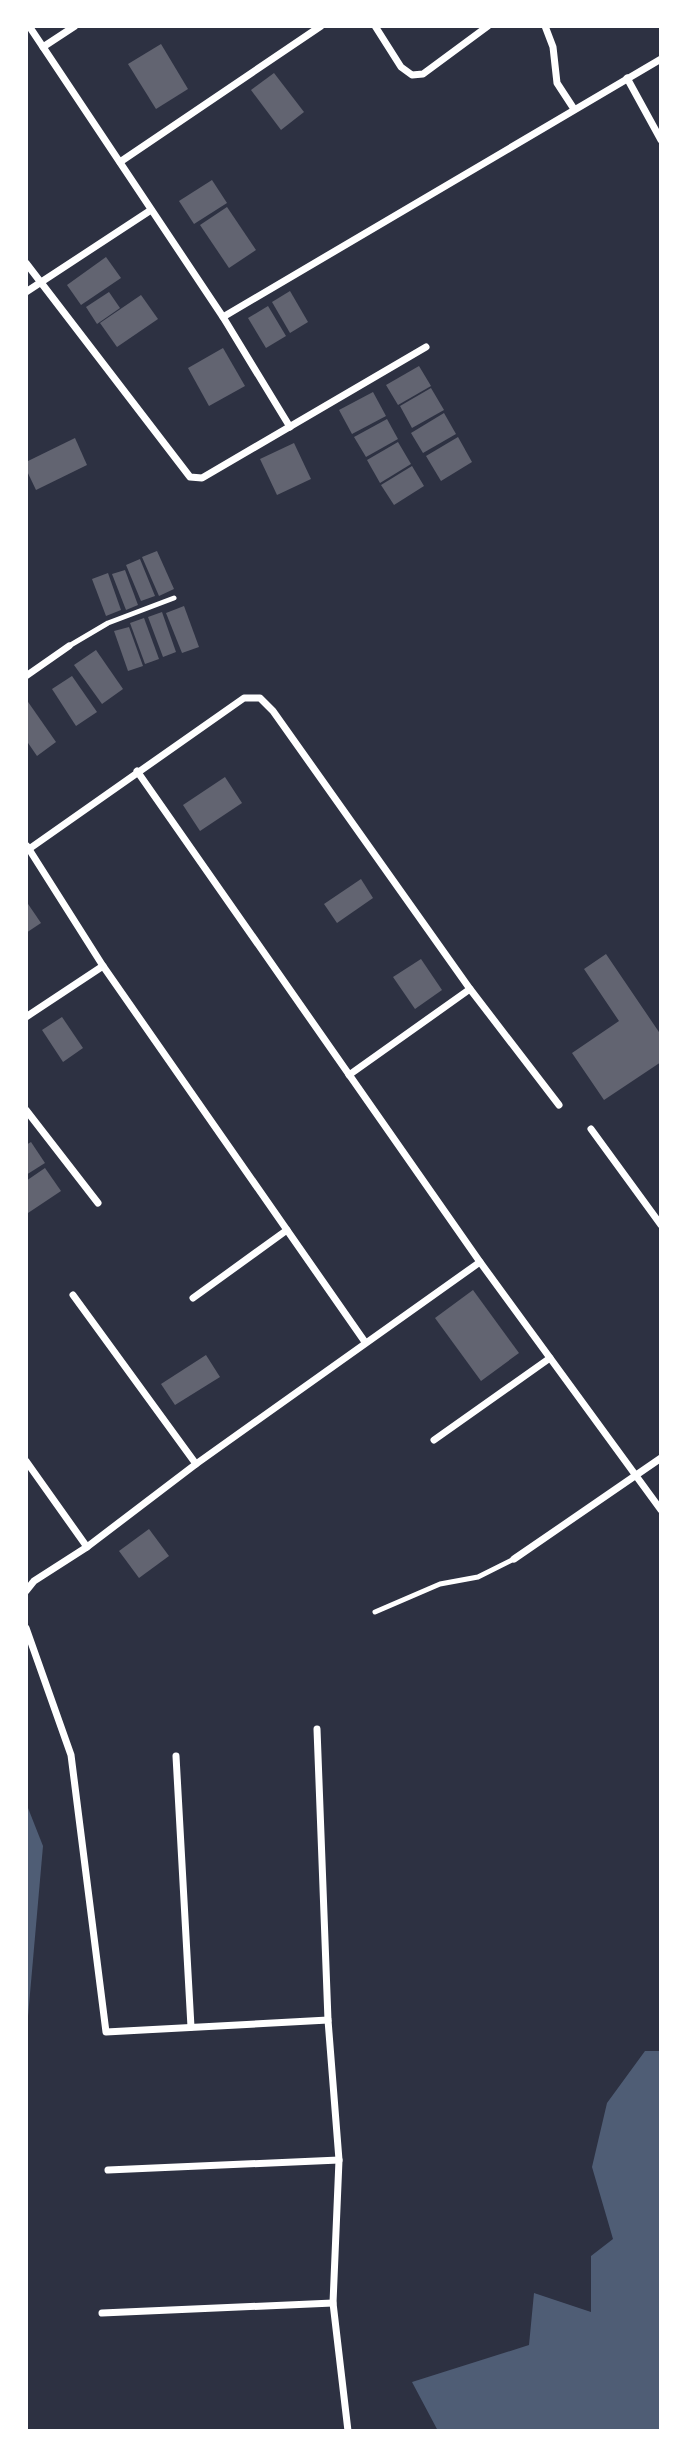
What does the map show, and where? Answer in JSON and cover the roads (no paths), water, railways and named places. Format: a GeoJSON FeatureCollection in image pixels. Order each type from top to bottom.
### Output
{"type":"FeatureCollection","features":[{"type":"Feature","properties":{"kind":"street"},"geometry":{"type":"LineString","coordinates":[[29,26],[223,317],[290,426]]}},
{"type":"Feature","properties":{"kind":"street"},"geometry":{"type":"LineString","coordinates":[[43,47],[75,26]]}},
{"type":"Feature","properties":{"kind":"street"},"geometry":{"type":"LineString","coordinates":[[120,162],[321,26]]}},
{"type":"Feature","properties":{"kind":"street"},"geometry":{"type":"LineString","coordinates":[[375,26],[401,67],[412,75],[423,74],[488,26]]}},
{"type":"Feature","properties":{"kind":"street"},"geometry":{"type":"LineString","coordinates":[[545,26],[553,47],[557,83],[575,109]]}},
{"type":"Feature","properties":{"kind":"street"},"geometry":{"type":"LineString","coordinates":[[223,317],[661,59]]}},
{"type":"Feature","properties":{"kind":"street"},"geometry":{"type":"LineString","coordinates":[[628,78],[661,140]]}},
{"type":"Feature","properties":{"kind":"street"},"geometry":{"type":"LineString","coordinates":[[26,292],[150,210]]}},
{"type":"Feature","properties":{"kind":"street"},"geometry":{"type":"LineString","coordinates":[[26,263],[190,477],[202,478],[426,346]]}},
{"type":"Feature","properties":{"kind":"street"},"geometry":{"type":"LineString","coordinates":[[26,676],[69,646]]}},
{"type":"Feature","properties":{"kind":"street"},"geometry":{"type":"LineString","coordinates":[[365,1342],[103,967],[27,847],[244,698],[260,698],[274,710],[470,989],[559,1105]]}},
{"type":"Feature","properties":{"kind":"street"},"geometry":{"type":"LineString","coordinates":[[138,771],[480,1262],[661,1510]]}},
{"type":"Feature","properties":{"kind":"street"},"geometry":{"type":"LineString","coordinates":[[26,1017],[103,967]]}},
{"type":"Feature","properties":{"kind":"street"},"geometry":{"type":"LineString","coordinates":[[349,1075],[470,989]]}},
{"type":"Feature","properties":{"kind":"street"},"geometry":{"type":"LineString","coordinates":[[26,1110],[98,1203]]}},
{"type":"Feature","properties":{"kind":"street"},"geometry":{"type":"LineString","coordinates":[[591,1129],[661,1225]]}},
{"type":"Feature","properties":{"kind":"street"},"geometry":{"type":"LineString","coordinates":[[193,1298],[287,1230]]}},
{"type":"Feature","properties":{"kind":"street"},"geometry":{"type":"LineString","coordinates":[[26,1591],[34,1581],[87,1547],[196,1464],[480,1262]]}},
{"type":"Feature","properties":{"kind":"street"},"geometry":{"type":"LineString","coordinates":[[74,1295],[196,1464]]}},
{"type":"Feature","properties":{"kind":"street"},"geometry":{"type":"LineString","coordinates":[[434,1440],[550,1357]]}},
{"type":"Feature","properties":{"kind":"street"},"geometry":{"type":"LineString","coordinates":[[514,1559],[661,1458]]}},
{"type":"Feature","properties":{"kind":"street"},"geometry":{"type":"LineString","coordinates":[[26,1461],[87,1547]]}},
{"type":"Feature","properties":{"kind":"street"},"geometry":{"type":"LineString","coordinates":[[26,1629],[71,1755],[106,2032],[328,2020]]}},
{"type":"Feature","properties":{"kind":"street"},"geometry":{"type":"LineString","coordinates":[[317,1728],[328,2020],[338,2160],[333,2303],[348,2431]]}},
{"type":"Feature","properties":{"kind":"street"},"geometry":{"type":"LineString","coordinates":[[176,1756],[191,2027]]}},
{"type":"Feature","properties":{"kind":"street"},"geometry":{"type":"LineString","coordinates":[[108,2170],[338,2160]]}},
{"type":"Feature","properties":{"kind":"street"},"geometry":{"type":"LineString","coordinates":[[102,2313],[333,2303]]}},
{"type":"Feature","properties":{"kind":"lane"},"geometry":{"type":"LineString","coordinates":[[69,646],[108,623],[174,598]]}},
{"type":"Feature","properties":{"kind":"lane"},"geometry":{"type":"LineString","coordinates":[[374,1612],[440,1584],[478,1577],[514,1559]]}},
{"type":"Feature","properties":{"kind":"water"},"geometry":{"type":"Polygon","coordinates":[[[26,1803],[43,1846],[26,2039],[26,1803]]]}},
{"type":"Feature","properties":{"kind":"water"},"geometry":{"type":"Polygon","coordinates":[[[645,2051],[661,2051],[661,2431],[438,2431],[412,2382],[529,2345],[534,2293],[591,2312],[591,2256],[613,2239],[592,2167],[607,2103],[645,2051]]]}}]}
